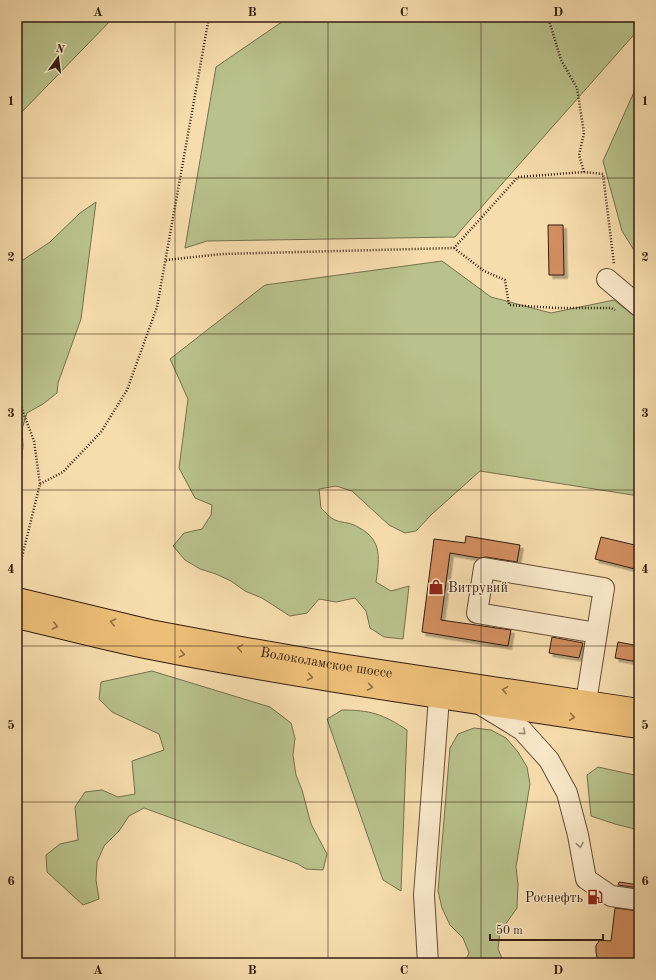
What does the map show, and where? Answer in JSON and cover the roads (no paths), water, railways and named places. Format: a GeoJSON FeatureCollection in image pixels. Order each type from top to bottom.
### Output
{"type":"FeatureCollection","features":[{"type":"Feature","properties":{"kind":"main road","name":"Волоколамское шоссе"},"geometry":{"type":"LineString","coordinates":[[17,599],[165,634],[287,656],[440,689],[478,703],[639,727]]}},
{"type":"Feature","properties":{"kind":"main road","name":"Волоколамское шоссе"},"geometry":{"type":"LineString","coordinates":[[17,617],[148,648],[208,659],[440,689],[586,702],[639,710]]}},
{"type":"Feature","properties":{"kind":"lane"},"geometry":{"type":"LineString","coordinates":[[612,283],[639,306]]}},
{"type":"Feature","properties":{"kind":"lane"},"geometry":{"type":"LineString","coordinates":[[586,702],[604,588],[484,568],[477,613],[597,632]]}},
{"type":"Feature","properties":{"kind":"lane"},"geometry":{"type":"LineString","coordinates":[[428,963],[424,895],[440,689]]}},
{"type":"Feature","properties":{"kind":"lane"},"geometry":{"type":"LineString","coordinates":[[478,703],[522,730],[549,760],[567,793],[578,835],[586,879],[610,896],[639,900]]}},
{"type":"Feature","properties":{"kind":"place","name":"Витрувий"},"geometry":{"type":"Point","coordinates":[436,587]}},
{"type":"Feature","properties":{"kind":"place","name":"Роснефть"},"geometry":{"type":"Point","coordinates":[595,897]}}]}
